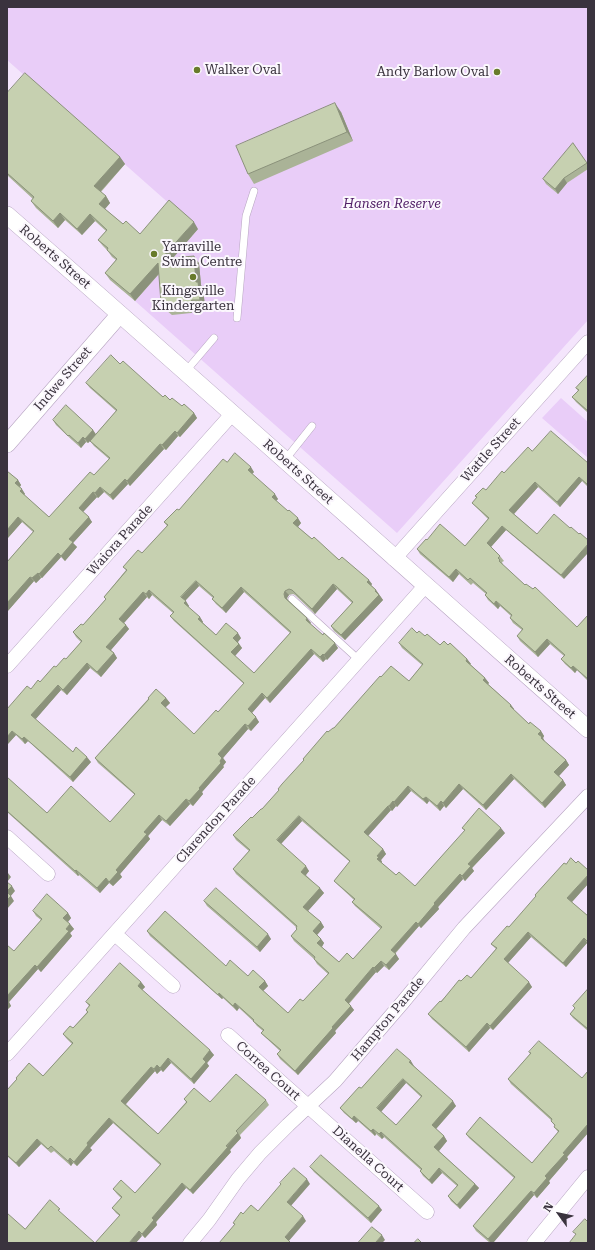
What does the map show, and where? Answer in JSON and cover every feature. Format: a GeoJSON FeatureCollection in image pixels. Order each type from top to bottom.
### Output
{"type":"FeatureCollection","features":[{"type":"Feature","properties":{"kind":"street","name":"Roberts Street"},"geometry":{"type":"LineString","coordinates":[[7,215],[233,413],[394,559],[588,729]]}},
{"type":"Feature","properties":{"kind":"street","name":"Indwe Street"},"geometry":{"type":"LineString","coordinates":[[7,444],[120,314]]}},
{"type":"Feature","properties":{"kind":"street","name":"Wattle Street"},"geometry":{"type":"LineString","coordinates":[[394,559],[588,342]]}},
{"type":"Feature","properties":{"kind":"street","name":"Waiora Parade"},"geometry":{"type":"LineString","coordinates":[[7,666],[233,413]]}},
{"type":"Feature","properties":{"kind":"street","name":"Clarendon Parade"},"geometry":{"type":"LineString","coordinates":[[7,1054],[425,586]]}},
{"type":"Feature","properties":{"kind":"street","name":"Hampton Parade"},"geometry":{"type":"LineString","coordinates":[[190,1243],[209,1220],[238,1179],[260,1153],[335,1081],[464,928],[588,796]]}},
{"type":"Feature","properties":{"kind":"street"},"geometry":{"type":"LineString","coordinates":[[7,837],[48,874]]}},
{"type":"Feature","properties":{"kind":"street"},"geometry":{"type":"LineString","coordinates":[[115,934],[172,986]]}},
{"type":"Feature","properties":{"kind":"street","name":"Correa Court"},"geometry":{"type":"LineString","coordinates":[[228,1035],[308,1107]]}},
{"type":"Feature","properties":{"kind":"street","name":"Dianella Court"},"geometry":{"type":"LineString","coordinates":[[308,1107],[427,1212]]}},
{"type":"Feature","properties":{"kind":"street"},"geometry":{"type":"LineString","coordinates":[[534,1243],[588,1177]]}},
{"type":"Feature","properties":{"kind":"lane"},"geometry":{"type":"LineString","coordinates":[[237,318],[246,216],[254,191]]}},
{"type":"Feature","properties":{"kind":"lane"},"geometry":{"type":"LineString","coordinates":[[185,372],[214,338]]}},
{"type":"Feature","properties":{"kind":"lane"},"geometry":{"type":"LineString","coordinates":[[285,460],[312,426]]}},
{"type":"Feature","properties":{"kind":"lane"},"geometry":{"type":"LineString","coordinates":[[292,599],[359,660]]}},
{"type":"Feature","properties":{"kind":"green space","name":"Hansen Reserve"},"geometry":{"type":"Polygon","coordinates":[[[7,7],[588,7],[588,320],[397,533],[135,301],[198,229],[7,60],[7,7]]]}},
{"type":"Feature","properties":{"kind":"green space"},"geometry":{"type":"Polygon","coordinates":[[[561,398],[588,422],[588,458],[542,418],[561,398]]]}},
{"type":"Feature","properties":{"kind":"building"},"geometry":{"type":"Polygon","coordinates":[[[25,73],[120,157],[94,186],[106,196],[99,204],[123,224],[126,221],[140,234],[169,200],[194,222],[161,259],[194,256],[196,282],[198,282],[200,300],[192,300],[187,306],[168,308],[161,303],[158,263],[130,294],[105,273],[117,259],[107,250],[108,248],[98,240],[107,230],[90,214],[77,229],[60,213],[53,221],[31,201],[34,197],[7,173],[7,93],[25,73]]]}},
{"type":"Feature","properties":{"kind":"building"},"geometry":{"type":"Polygon","coordinates":[[[335,103],[347,132],[248,174],[236,146],[335,103]]]}},
{"type":"Feature","properties":{"kind":"building"},"geometry":{"type":"Polygon","coordinates":[[[573,143],[587,163],[564,178],[555,189],[543,179],[573,143]]]}},
{"type":"Feature","properties":{"kind":"building"},"geometry":{"type":"Polygon","coordinates":[[[111,355],[120,364],[123,361],[163,397],[165,395],[170,400],[172,398],[182,406],[184,404],[194,413],[177,433],[175,431],[162,445],[160,444],[127,481],[125,479],[110,495],[100,487],[95,493],[93,492],[79,508],[89,517],[69,539],[73,542],[61,556],[58,553],[39,574],[38,573],[32,578],[30,577],[7,603],[7,562],[34,531],[18,517],[7,530],[7,471],[18,480],[15,483],[22,489],[20,491],[49,517],[90,472],[94,475],[110,458],[90,441],[117,410],[86,383],[111,355]]]}},
{"type":"Feature","properties":{"kind":"building"},"geometry":{"type":"Polygon","coordinates":[[[588,375],[588,411],[572,397],[579,390],[576,388],[588,375]]]}},
{"type":"Feature","properties":{"kind":"building"},"geometry":{"type":"Polygon","coordinates":[[[66,405],[93,430],[85,439],[83,437],[78,443],[69,435],[68,436],[53,420],[66,405]]]}},
{"type":"Feature","properties":{"kind":"building"},"geometry":{"type":"Polygon","coordinates":[[[551,431],[588,463],[588,485],[579,477],[557,502],[535,482],[509,510],[537,534],[554,514],[570,528],[571,527],[579,534],[580,533],[588,540],[588,544],[561,575],[502,526],[487,543],[500,556],[498,558],[500,560],[499,561],[525,585],[526,584],[533,589],[535,587],[577,627],[588,615],[588,679],[573,666],[571,668],[561,659],[565,655],[547,639],[535,652],[517,636],[523,629],[510,618],[512,615],[496,601],[494,604],[485,595],[487,593],[470,578],[468,580],[456,569],[449,577],[417,549],[426,539],[427,540],[440,524],[465,546],[489,518],[472,503],[477,497],[475,496],[483,488],[486,490],[502,471],[504,473],[528,447],[532,451],[551,431]]]}},
{"type":"Feature","properties":{"kind":"building"},"geometry":{"type":"Polygon","coordinates":[[[235,453],[251,467],[248,470],[275,494],[272,497],[298,518],[293,523],[312,539],[314,537],[339,560],[342,557],[369,580],[367,582],[379,595],[341,635],[331,626],[353,602],[336,586],[333,584],[312,609],[292,590],[289,589],[285,591],[285,598],[307,618],[306,620],[335,643],[324,655],[323,654],[320,657],[311,649],[267,698],[262,693],[248,709],[256,717],[248,726],[245,724],[218,754],[222,758],[220,761],[221,763],[199,788],[200,789],[189,801],[186,799],[166,821],[159,815],[144,832],[147,834],[116,870],[118,872],[109,882],[106,878],[97,888],[76,870],[75,871],[7,811],[7,777],[47,813],[71,786],[110,822],[135,794],[95,758],[149,699],[148,698],[156,689],[166,698],[161,703],[194,734],[216,710],[218,712],[244,683],[170,616],[174,612],[149,590],[146,594],[143,592],[119,619],[126,625],[106,647],[114,653],[97,672],[87,663],[63,690],[58,685],[31,715],[73,752],[76,747],[87,757],[70,777],[24,737],[22,739],[12,731],[7,737],[7,709],[27,686],[31,689],[38,680],[40,682],[54,666],[56,667],[64,658],[66,659],[82,641],[73,632],[81,624],[83,625],[106,599],[104,597],[127,570],[123,567],[138,550],[142,553],[168,525],[164,522],[177,509],[179,510],[223,459],[227,462],[235,453]],[[196,581],[181,597],[186,601],[184,603],[200,617],[198,619],[216,635],[226,623],[238,633],[233,638],[239,644],[231,652],[254,673],[291,632],[241,587],[222,608],[212,599],[214,597],[196,581]]]}},
{"type":"Feature","properties":{"kind":"building"},"geometry":{"type":"Polygon","coordinates":[[[412,628],[417,633],[419,631],[425,636],[427,634],[440,645],[444,641],[448,645],[450,643],[467,659],[466,661],[485,678],[483,680],[511,705],[510,706],[529,724],[530,722],[541,731],[538,734],[542,737],[541,738],[566,760],[554,772],[563,780],[542,803],[511,774],[483,805],[459,784],[443,803],[441,801],[437,806],[426,797],[423,799],[408,786],[364,832],[383,849],[377,856],[379,857],[377,859],[396,875],[399,872],[415,886],[465,830],[462,828],[479,808],[501,828],[468,864],[471,866],[462,876],[460,874],[434,903],[435,904],[418,924],[416,922],[391,950],[396,954],[386,965],[381,961],[374,968],[373,967],[345,1000],[351,1006],[295,1071],[277,1054],[281,1050],[261,1033],[264,1030],[253,1021],[254,1020],[235,1003],[233,1006],[219,993],[218,995],[147,931],[165,911],[226,966],[230,960],[248,976],[253,970],[265,981],[259,987],[288,1013],[300,999],[303,1001],[329,973],[314,959],[315,957],[291,936],[297,929],[297,926],[233,869],[250,850],[233,835],[251,817],[252,818],[262,809],[327,731],[328,732],[334,728],[380,676],[381,677],[391,666],[409,681],[423,664],[399,643],[412,628]],[[299,816],[277,840],[306,866],[301,872],[320,888],[303,907],[321,922],[313,931],[321,939],[317,943],[339,962],[347,953],[353,959],[382,927],[352,902],[355,899],[334,881],[350,861],[299,816]]]}},
{"type":"Feature","properties":{"kind":"building"},"geometry":{"type":"Polygon","coordinates":[[[571,858],[576,863],[578,861],[588,870],[588,875],[567,898],[588,916],[588,942],[584,938],[563,963],[528,932],[504,959],[529,982],[490,1026],[487,1023],[466,1047],[428,1014],[440,1001],[441,1002],[459,980],[461,981],[467,975],[471,978],[497,948],[491,944],[507,926],[509,927],[564,863],[566,864],[571,858]]]}},
{"type":"Feature","properties":{"kind":"building"},"geometry":{"type":"Polygon","coordinates":[[[7,882],[12,886],[7,891],[7,882]]]}},
{"type":"Feature","properties":{"kind":"building"},"geometry":{"type":"Polygon","coordinates":[[[216,888],[268,934],[257,947],[204,901],[216,888]]]}},
{"type":"Feature","properties":{"kind":"building"},"geometry":{"type":"Polygon","coordinates":[[[7,892],[11,896],[7,900],[7,892]]]}},
{"type":"Feature","properties":{"kind":"building"},"geometry":{"type":"Polygon","coordinates":[[[47,894],[68,913],[63,918],[70,924],[66,929],[69,931],[37,967],[35,965],[7,996],[7,945],[14,951],[42,919],[33,911],[47,894]]]}},
{"type":"Feature","properties":{"kind":"building"},"geometry":{"type":"Polygon","coordinates":[[[120,963],[141,982],[138,986],[210,1050],[203,1059],[206,1062],[191,1079],[168,1058],[160,1068],[157,1065],[154,1069],[151,1067],[121,1101],[158,1134],[187,1102],[184,1099],[194,1088],[210,1102],[236,1074],[266,1100],[236,1131],[238,1133],[226,1146],[228,1147],[190,1190],[182,1183],[152,1218],[154,1220],[142,1234],[139,1231],[129,1243],[95,1243],[120,1215],[112,1208],[122,1197],[113,1189],[121,1180],[135,1193],[161,1164],[109,1118],[87,1143],[88,1145],[74,1162],[70,1158],[68,1161],[51,1146],[48,1149],[37,1139],[16,1163],[7,1155],[7,1090],[29,1063],[43,1076],[73,1043],[63,1034],[70,1026],[73,1028],[88,1012],[86,1010],[90,1005],[86,1002],[120,963]]]}},
{"type":"Feature","properties":{"kind":"building"},"geometry":{"type":"Polygon","coordinates":[[[588,989],[588,1029],[570,1014],[575,1008],[573,1006],[588,989]]]}},
{"type":"Feature","properties":{"kind":"building"},"geometry":{"type":"Polygon","coordinates":[[[539,1041],[582,1078],[588,1071],[588,1124],[563,1153],[565,1154],[545,1176],[547,1178],[534,1193],[531,1191],[488,1239],[473,1226],[515,1177],[466,1134],[480,1117],[532,1163],[559,1131],[554,1127],[555,1125],[551,1121],[552,1119],[508,1079],[531,1053],[529,1052],[539,1041]]]}},
{"type":"Feature","properties":{"kind":"building"},"geometry":{"type":"Polygon","coordinates":[[[397,1049],[411,1061],[409,1062],[453,1101],[432,1125],[444,1136],[434,1147],[475,1184],[457,1205],[448,1196],[458,1185],[439,1168],[429,1180],[420,1171],[422,1169],[381,1132],[379,1134],[373,1129],[371,1131],[354,1116],[352,1119],[340,1108],[359,1087],[361,1088],[397,1049]],[[403,1079],[377,1108],[396,1125],[422,1096],[403,1079]]]}},
{"type":"Feature","properties":{"kind":"building"},"geometry":{"type":"Polygon","coordinates":[[[321,1155],[379,1206],[368,1218],[310,1167],[321,1155]]]}},
{"type":"Feature","properties":{"kind":"building"},"geometry":{"type":"Polygon","coordinates":[[[294,1168],[307,1179],[287,1202],[303,1216],[285,1237],[291,1243],[219,1243],[235,1224],[233,1223],[241,1212],[243,1214],[251,1205],[258,1211],[294,1168]]]}},
{"type":"Feature","properties":{"kind":"building"},"geometry":{"type":"Polygon","coordinates":[[[50,1200],[60,1209],[58,1210],[95,1243],[7,1243],[7,1213],[25,1229],[50,1200]]]}},
{"type":"Feature","properties":{"kind":"building"},"geometry":{"type":"Polygon","coordinates":[[[585,1219],[588,1222],[588,1243],[569,1243],[576,1234],[573,1232],[585,1219]]]}},
{"type":"Feature","properties":{"kind":"building"},"geometry":{"type":"Polygon","coordinates":[[[372,1227],[382,1235],[376,1242],[377,1243],[358,1243],[372,1227]]]}},
{"type":"Feature","properties":{"kind":"building"},"geometry":{"type":"Polygon","coordinates":[[[418,1239],[422,1243],[414,1243],[418,1239]]]}},
{"type":"Feature","properties":{"kind":"place","name":"Walker Oval"},"geometry":{"type":"Point","coordinates":[197,70]}},
{"type":"Feature","properties":{"kind":"place","name":"Andy Barlow Oval"},"geometry":{"type":"Point","coordinates":[497,72]}},
{"type":"Feature","properties":{"kind":"place","name":"Yarraville Swim Centre"},"geometry":{"type":"Point","coordinates":[154,254]}},
{"type":"Feature","properties":{"kind":"place","name":"Kingsville Kindergarten"},"geometry":{"type":"Point","coordinates":[193,277]}}]}
